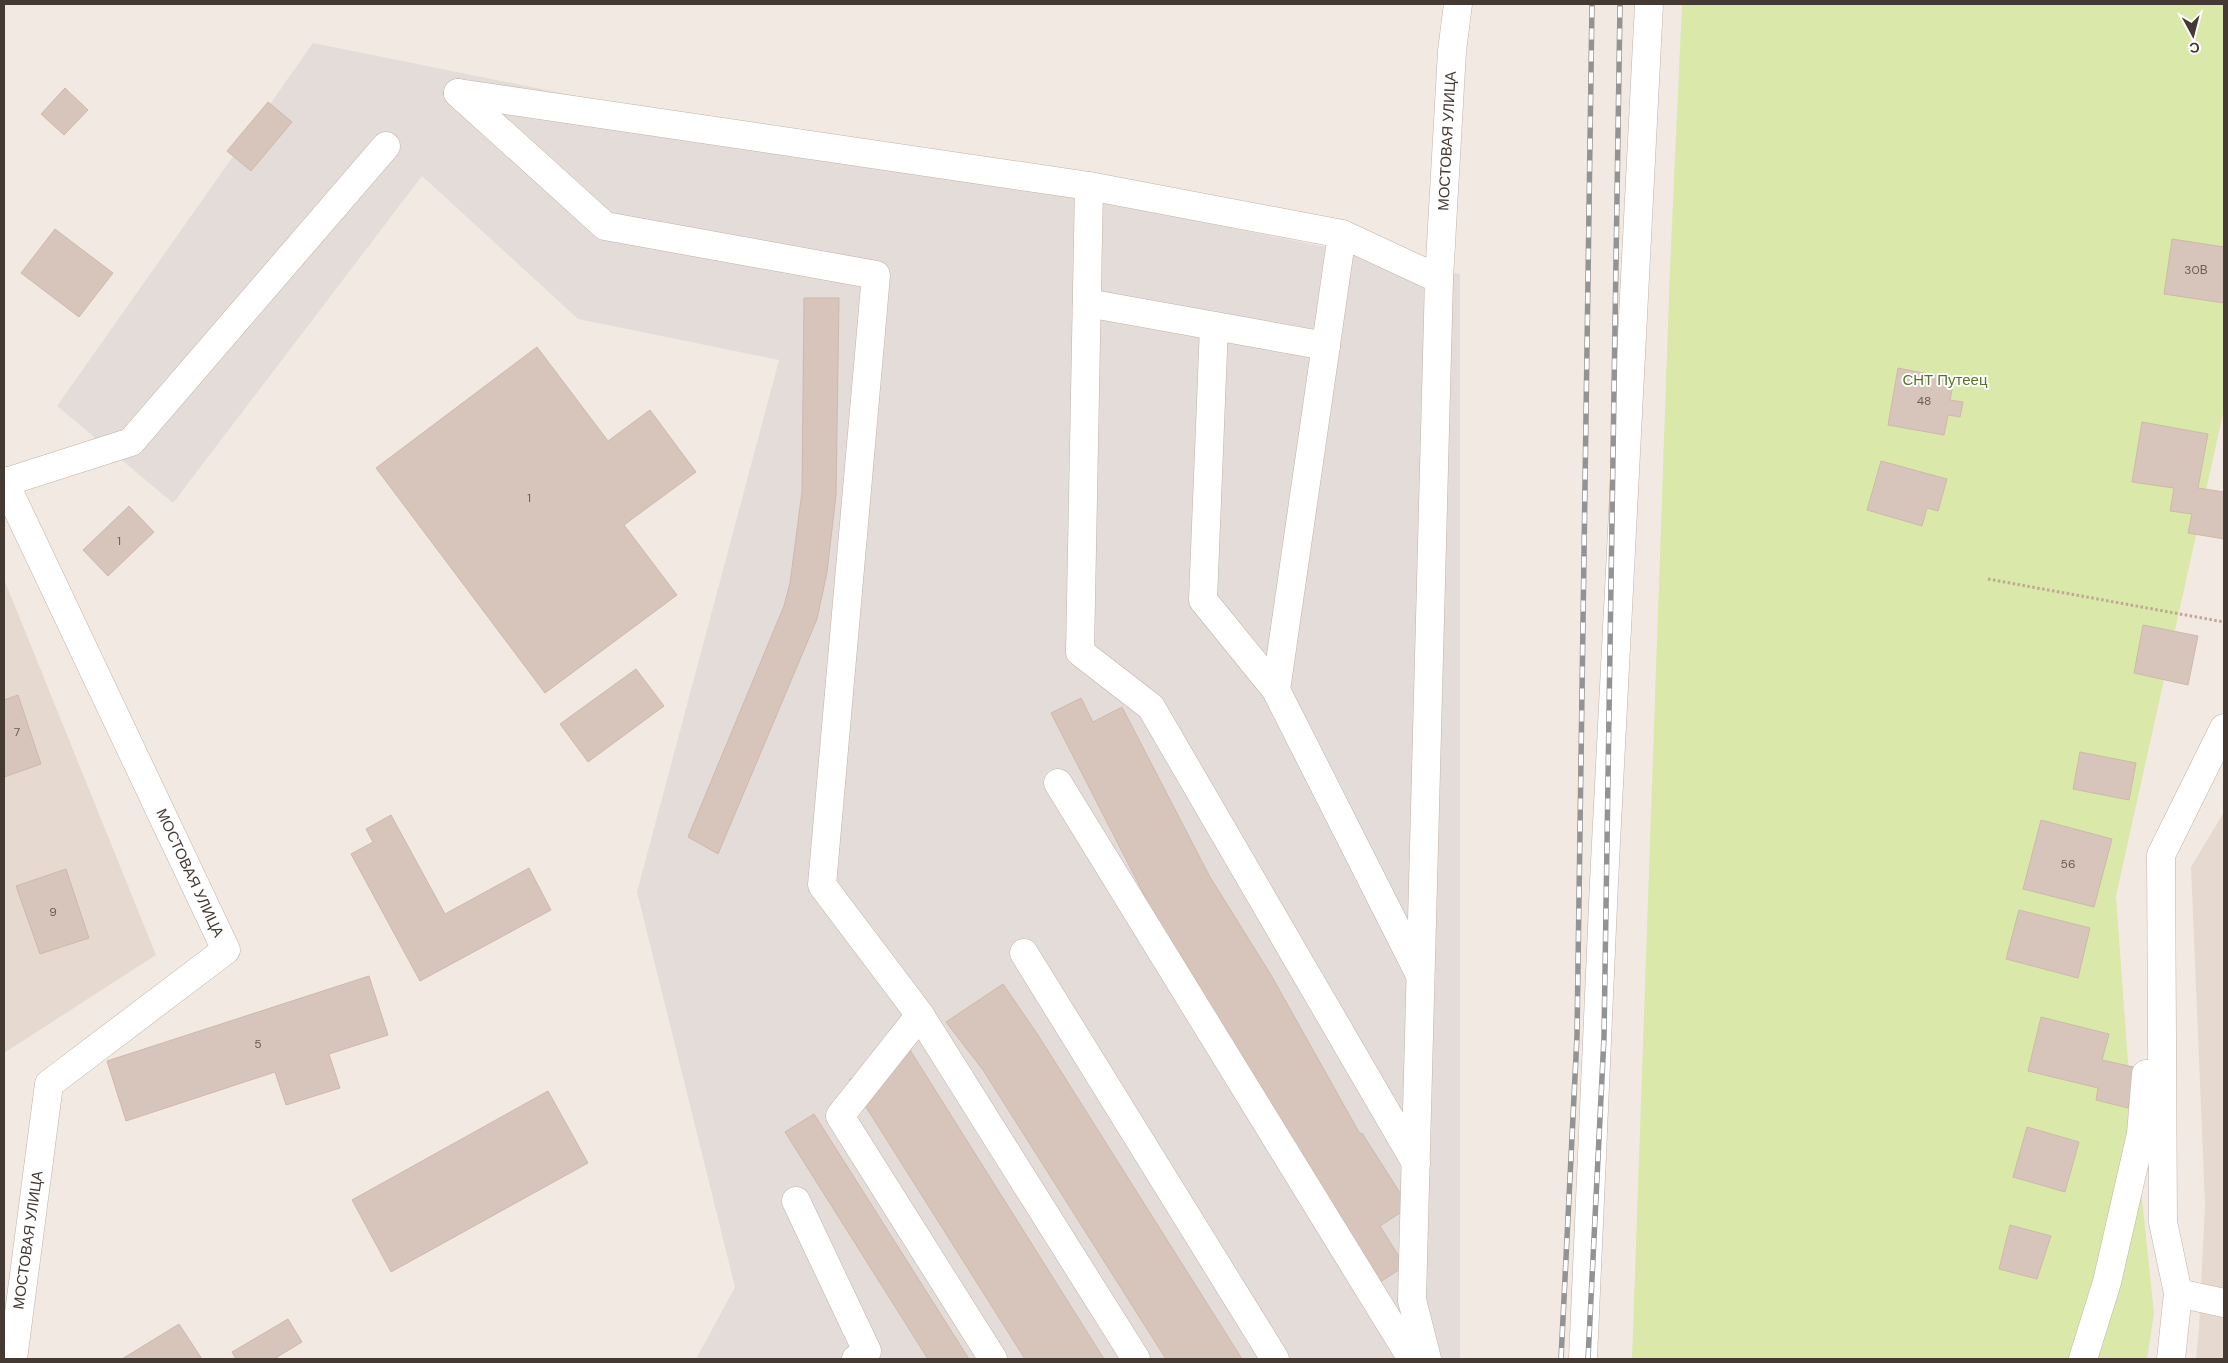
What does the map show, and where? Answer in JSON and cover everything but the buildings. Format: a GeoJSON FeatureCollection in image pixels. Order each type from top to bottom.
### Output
{"type":"FeatureCollection","features":[{"type":"Feature","properties":{"kind":"street","name":"МОСТОВАЯ УЛИЦА"},"geometry":{"type":"LineString","coordinates":[[1427,1359],[1412,1300],[1439,279],[1452,51],[1458,4]]}},
{"type":"Feature","properties":{"kind":"street"},"geometry":{"type":"LineString","coordinates":[[1583,1359],[1604,892],[1649,4]]}},
{"type":"Feature","properties":{"kind":"street"},"geometry":{"type":"LineString","coordinates":[[1136,1359],[920,1015],[822,886],[876,275],[605,226],[458,93],[1089,186],[1342,234],[1439,279]]}},
{"type":"Feature","properties":{"kind":"street"},"geometry":{"type":"LineString","coordinates":[[5,481],[131,442],[386,146]]}},
{"type":"Feature","properties":{"kind":"street"},"geometry":{"type":"LineString","coordinates":[[1089,186],[1080,652],[1151,707],[1416,1163]]}},
{"type":"Feature","properties":{"kind":"street"},"geometry":{"type":"LineString","coordinates":[[1276,690],[1342,234]]}},
{"type":"Feature","properties":{"kind":"street"},"geometry":{"type":"LineString","coordinates":[[1087,303],[1326,346]]}},
{"type":"Feature","properties":{"kind":"street"},"geometry":{"type":"LineString","coordinates":[[1214,326],[1203,600],[1276,690],[1421,977]]}},
{"type":"Feature","properties":{"kind":"street","name":"МОСТОВАЯ УЛИЦА"},"geometry":{"type":"LineString","coordinates":[[5,481],[226,950],[49,1084],[13,1359]]}},
{"type":"Feature","properties":{"kind":"street"},"geometry":{"type":"LineString","coordinates":[[2084,1359],[2107,1282],[2141,1134],[2161,855],[2224,728]]}},
{"type":"Feature","properties":{"kind":"street"},"geometry":{"type":"LineString","coordinates":[[1058,783],[1412,1359]]}},
{"type":"Feature","properties":{"kind":"street"},"geometry":{"type":"LineString","coordinates":[[2161,855],[2163,1222],[2178,1293],[2171,1359]]}},
{"type":"Feature","properties":{"kind":"street"},"geometry":{"type":"LineString","coordinates":[[1024,953],[1275,1359]]}},
{"type":"Feature","properties":{"kind":"street"},"geometry":{"type":"LineString","coordinates":[[920,1015],[840,1116],[993,1359]]}},
{"type":"Feature","properties":{"kind":"street"},"geometry":{"type":"LineString","coordinates":[[796,1201],[867,1351],[856,1359]]}},
{"type":"Feature","properties":{"kind":"street"},"geometry":{"type":"LineString","coordinates":[[2178,1293],[2224,1303]]}},
{"type":"Feature","properties":{"kind":"path"},"geometry":{"type":"LineString","coordinates":[[1988,579],[2224,622]]}},
{"type":"Feature","properties":{"kind":"shaded area"},"geometry":{"type":"Polygon","coordinates":[[[313,43],[1460,274],[1460,1359],[696,1359],[735,1287],[637,892],[779,360],[578,319],[422,176],[173,503],[57,406],[313,43]]]}},
{"type":"Feature","properties":{"kind":"shaded area"},"geometry":{"type":"Polygon","coordinates":[[[4,579],[156,955],[4,1053],[4,579]]]}},
{"type":"Feature","properties":{"kind":"shaded area"},"geometry":{"type":"Polygon","coordinates":[[[2224,812],[2224,1359],[2196,1359],[2205,1205],[2191,867],[2224,812]]]}},
{"type":"Feature","properties":{"kind":"green space","name":"СНТ Путеец"},"geometry":{"type":"Polygon","coordinates":[[[1682,4],[2224,4],[2224,409],[2116,896],[2129,1076],[2154,1313],[2147,1359],[1632,1359],[1670,267],[1682,4]]]}},
{"type":"Feature","properties":{"kind":"railway"},"geometry":{"type":"LineString","coordinates":[[1561,1359],[1577,1036],[1592,4]]}},
{"type":"Feature","properties":{"kind":"railway"},"geometry":{"type":"LineString","coordinates":[[1588,1359],[1604,1037],[1620,4]]}}]}
